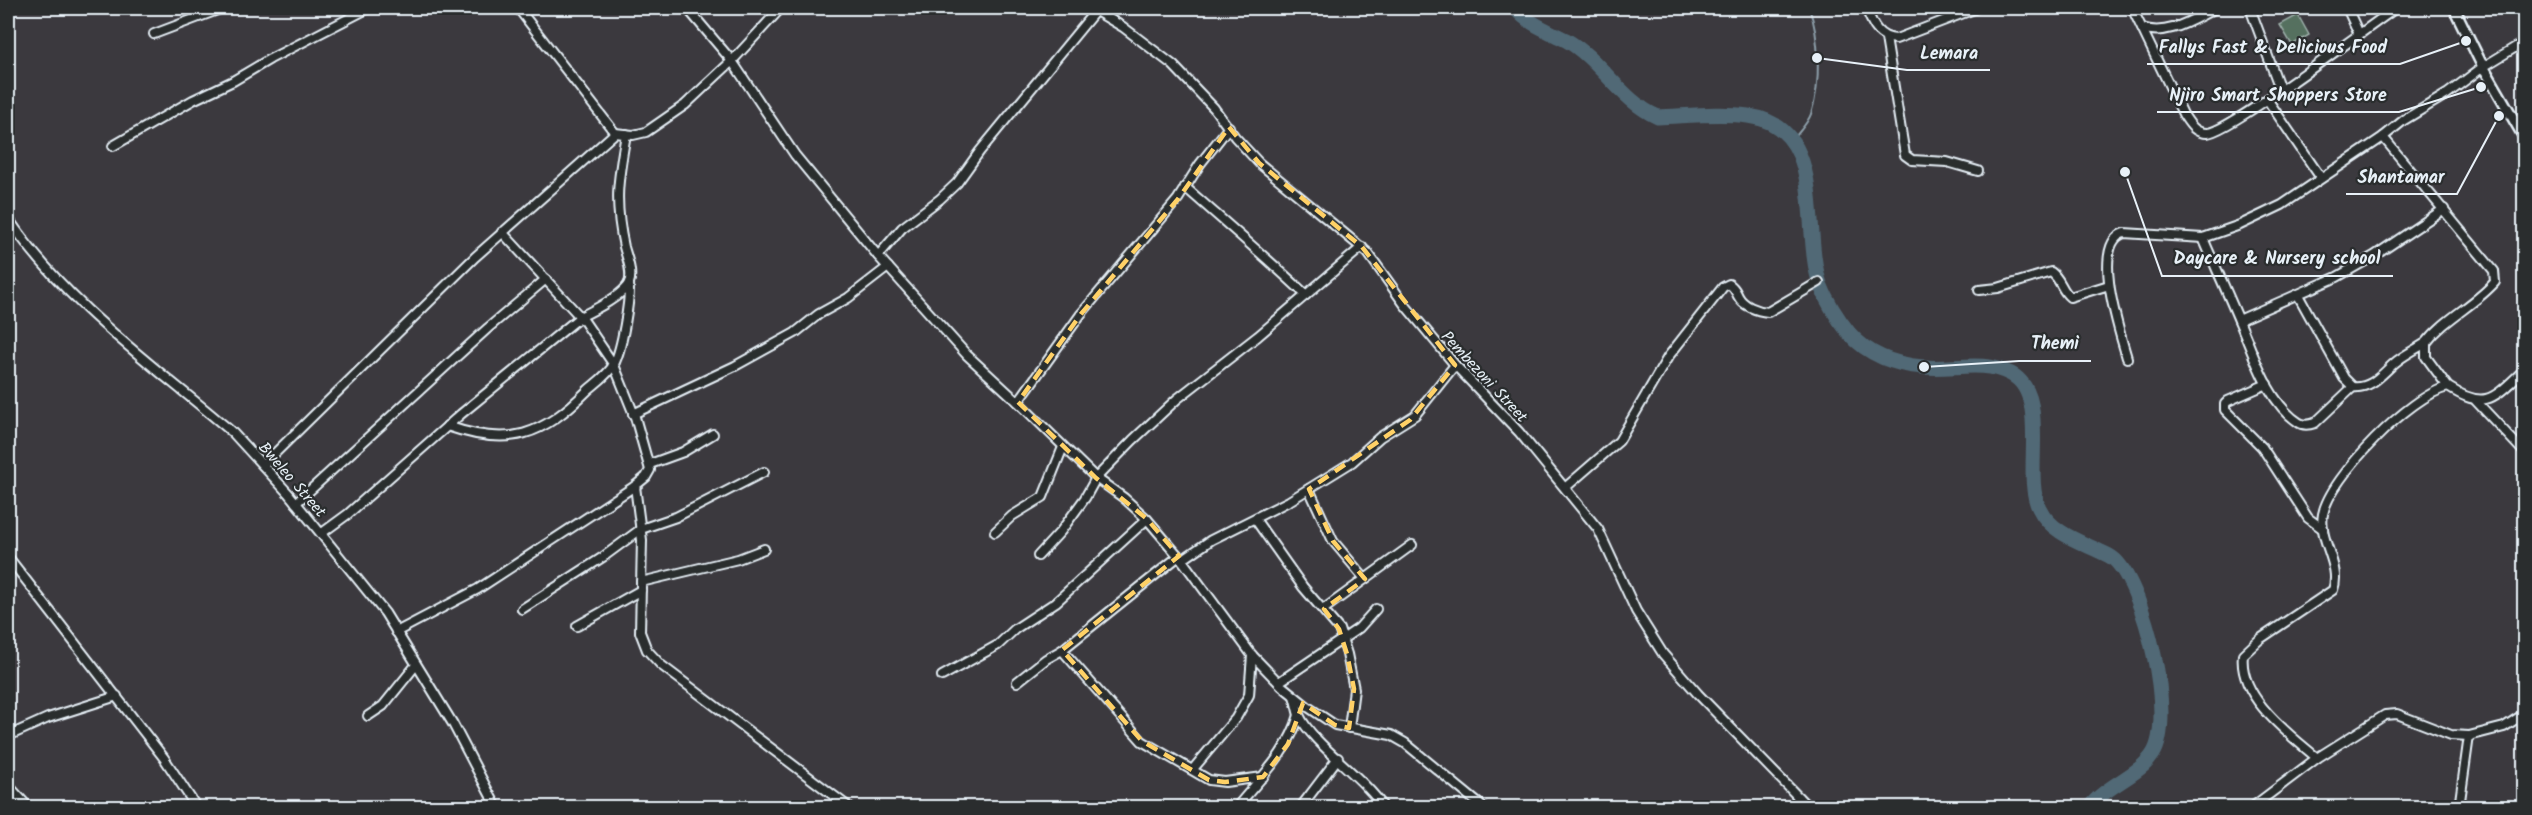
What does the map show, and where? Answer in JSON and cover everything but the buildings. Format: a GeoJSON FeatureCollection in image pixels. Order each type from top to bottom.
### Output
{"type":"FeatureCollection","features":[{"type":"Feature","properties":{"kind":"street"},"geometry":{"type":"LineString","coordinates":[[154,34],[223,8]]}},
{"type":"Feature","properties":{"kind":"street"},"geometry":{"type":"LineString","coordinates":[[113,146],[193,100],[369,8]]}},
{"type":"Feature","properties":{"kind":"street"},"geometry":{"type":"LineString","coordinates":[[518,8],[560,58],[615,133]]}},
{"type":"Feature","properties":{"kind":"street"},"geometry":{"type":"LineString","coordinates":[[687,8],[732,61],[795,155],[878,256],[967,355],[1096,478],[1124,498],[1147,519],[1180,558],[1252,655],[1294,695],[1335,726],[1391,735],[1399,739],[1484,807]]}},
{"type":"Feature","properties":{"kind":"street"},"geometry":{"type":"LineString","coordinates":[[263,465],[502,232],[615,133],[646,132],[685,105],[732,61],[781,8]]}},
{"type":"Feature","properties":{"kind":"street"},"geometry":{"type":"LineString","coordinates":[[1866,8],[1879,33],[1886,38],[1896,39],[1977,8]]}},
{"type":"Feature","properties":{"kind":"street"},"geometry":{"type":"LineString","coordinates":[[2132,8],[2174,100],[2192,127],[2200,132],[2216,132],[2396,8]]}},
{"type":"Feature","properties":{"kind":"street"},"geometry":{"type":"LineString","coordinates":[[2142,28],[2153,32],[2163,31],[2216,8]]}},
{"type":"Feature","properties":{"kind":"street"},"geometry":{"type":"LineString","coordinates":[[2250,8],[2280,89]]}},
{"type":"Feature","properties":{"kind":"street"},"geometry":{"type":"LineString","coordinates":[[2347,8],[2359,34]]}},
{"type":"Feature","properties":{"kind":"street"},"geometry":{"type":"LineString","coordinates":[[2454,8],[2483,67],[2524,137]]}},
{"type":"Feature","properties":{"kind":"street"},"geometry":{"type":"LineString","coordinates":[[878,256],[902,228],[957,183],[1093,9]]}},
{"type":"Feature","properties":{"kind":"street","name":"Pembezoni Street"},"geometry":{"type":"LineString","coordinates":[[1093,9],[1142,41],[1173,65],[1259,164],[1362,247],[1405,305],[1455,365],[1519,432],[1598,528],[1636,611],[1663,654],[1698,694],[1809,807]]}},
{"type":"Feature","properties":{"kind":"street"},"geometry":{"type":"LineString","coordinates":[[1886,38],[1905,155],[1912,160],[1947,162],[1978,171]]}},
{"type":"Feature","properties":{"kind":"street"},"geometry":{"type":"LineString","coordinates":[[2127,358],[2109,285],[2108,261],[2111,242],[2116,235],[2124,233],[2203,238],[2240,225],[2282,205],[2383,137],[2411,115],[2447,94],[2483,67],[2524,42]]}},
{"type":"Feature","properties":{"kind":"street"},"geometry":{"type":"LineString","coordinates":[[2267,99],[2321,178]]}},
{"type":"Feature","properties":{"kind":"street"},"geometry":{"type":"LineString","coordinates":[[1018,402],[1082,314],[1179,199],[1185,187],[1229,127]]}},
{"type":"Feature","properties":{"kind":"street"},"geometry":{"type":"LineString","coordinates":[[322,533],[348,514],[447,426],[580,317],[602,306],[627,287],[631,276],[617,208],[616,187],[626,134]]}},
{"type":"Feature","properties":{"kind":"street"},"geometry":{"type":"LineString","coordinates":[[2298,295],[2344,378],[2353,387],[2364,387],[2372,383],[2398,360],[2426,343],[2433,334],[2495,282],[2494,271],[2383,137]]}},
{"type":"Feature","properties":{"kind":"street"},"geometry":{"type":"LineString","coordinates":[[1185,187],[1232,230],[1258,249],[1306,295]]}},
{"type":"Feature","properties":{"kind":"street"},"geometry":{"type":"LineString","coordinates":[[2239,320],[2298,295],[2374,256],[2444,209]]}},
{"type":"Feature","properties":{"kind":"street","name":"Bweleo Street"},"geometry":{"type":"LineString","coordinates":[[8,218],[32,249],[88,311],[233,433],[322,533],[385,613],[453,724],[497,807]]}},
{"type":"Feature","properties":{"kind":"street"},"geometry":{"type":"LineString","coordinates":[[396,632],[478,589],[635,486],[646,477],[650,470],[633,414],[614,365],[580,317],[502,232]]}},
{"type":"Feature","properties":{"kind":"street"},"geometry":{"type":"LineString","coordinates":[[2203,238],[2267,384],[2288,413],[2299,423],[2307,425],[2315,423],[2353,387]]}},
{"type":"Feature","properties":{"kind":"street"},"geometry":{"type":"LineString","coordinates":[[1038,556],[1061,531],[1085,498],[1096,478],[1177,399],[1362,247]]}},
{"type":"Feature","properties":{"kind":"street"},"geometry":{"type":"LineString","coordinates":[[633,414],[735,366],[788,337],[819,314],[848,298],[888,267]]}},
{"type":"Feature","properties":{"kind":"street"},"geometry":{"type":"LineString","coordinates":[[1979,290],[1998,288],[2051,272],[2058,277],[2070,297],[2109,285]]}},
{"type":"Feature","properties":{"kind":"street"},"geometry":{"type":"LineString","coordinates":[[296,503],[488,328],[546,279]]}},
{"type":"Feature","properties":{"kind":"street"},"geometry":{"type":"LineString","coordinates":[[447,426],[476,436],[491,438],[532,432],[552,421],[583,396],[614,365],[629,308],[629,282]]}},
{"type":"Feature","properties":{"kind":"street"},"geometry":{"type":"LineString","coordinates":[[1566,487],[1619,441],[1668,357],[1723,287],[1729,284],[1743,302],[1768,312],[1819,282]]}},
{"type":"Feature","properties":{"kind":"street"},"geometry":{"type":"LineString","coordinates":[[2426,343],[2426,357],[2448,387],[2476,401],[2524,452]]}},
{"type":"Feature","properties":{"kind":"street"},"geometry":{"type":"LineString","coordinates":[[1017,682],[1180,558],[1310,489],[1352,462],[1380,437],[1410,420],[1455,365]]}},
{"type":"Feature","properties":{"kind":"street"},"geometry":{"type":"LineString","coordinates":[[2476,401],[2484,400],[2499,392],[2524,370]]}},
{"type":"Feature","properties":{"kind":"street"},"geometry":{"type":"LineString","coordinates":[[2267,384],[2228,401],[2225,404],[2225,410],[2262,447],[2308,518],[2323,529]]}},
{"type":"Feature","properties":{"kind":"street"},"geometry":{"type":"LineString","coordinates":[[2317,758],[2262,708],[2250,684],[2242,658],[2245,652],[2260,639],[2333,590],[2336,574],[2323,529],[2323,513],[2336,489],[2350,467],[2370,443],[2425,396],[2436,389],[2448,387]]}},
{"type":"Feature","properties":{"kind":"street"},"geometry":{"type":"LineString","coordinates":[[650,464],[683,452],[713,434]]}},
{"type":"Feature","properties":{"kind":"street"},"geometry":{"type":"LineString","coordinates":[[995,532],[1012,516],[1043,497],[1063,447]]}},
{"type":"Feature","properties":{"kind":"street"},"geometry":{"type":"LineString","coordinates":[[522,609],[641,530],[676,517],[764,472]]}},
{"type":"Feature","properties":{"kind":"street"},"geometry":{"type":"LineString","coordinates":[[635,486],[641,530],[642,640],[661,665],[850,807]]}},
{"type":"Feature","properties":{"kind":"street"},"geometry":{"type":"LineString","coordinates":[[1310,489],[1333,541],[1365,579]]}},
{"type":"Feature","properties":{"kind":"street"},"geometry":{"type":"LineString","coordinates":[[942,676],[998,645],[1015,629],[1056,602],[1147,519]]}},
{"type":"Feature","properties":{"kind":"street"},"geometry":{"type":"LineString","coordinates":[[1255,519],[1303,587],[1339,629],[1354,689],[1349,728]]}},
{"type":"Feature","properties":{"kind":"street"},"geometry":{"type":"LineString","coordinates":[[1324,609],[1412,545]]}},
{"type":"Feature","properties":{"kind":"street"},"geometry":{"type":"LineString","coordinates":[[577,626],[641,586],[738,559],[764,549]]}},
{"type":"Feature","properties":{"kind":"street"},"geometry":{"type":"LineString","coordinates":[[8,557],[164,758],[197,807]]}},
{"type":"Feature","properties":{"kind":"street"},"geometry":{"type":"LineString","coordinates":[[1279,682],[1366,622],[1376,609]]}},
{"type":"Feature","properties":{"kind":"street"},"geometry":{"type":"LineString","coordinates":[[1062,650],[1142,741],[1209,780],[1225,782],[1263,777]]}},
{"type":"Feature","properties":{"kind":"street"},"geometry":{"type":"LineString","coordinates":[[1193,769],[1236,718],[1249,695],[1252,655]]}},
{"type":"Feature","properties":{"kind":"street"},"geometry":{"type":"LineString","coordinates":[[368,716],[382,706],[416,665]]}},
{"type":"Feature","properties":{"kind":"street"},"geometry":{"type":"LineString","coordinates":[[1294,695],[1299,715],[1338,758],[1366,784],[1384,807]]}},
{"type":"Feature","properties":{"kind":"street"},"geometry":{"type":"LineString","coordinates":[[8,736],[48,718],[117,696]]}},
{"type":"Feature","properties":{"kind":"street"},"geometry":{"type":"LineString","coordinates":[[2251,807],[2317,758],[2391,713],[2451,735],[2469,736],[2504,727],[2524,714]]}},
{"type":"Feature","properties":{"kind":"street"},"geometry":{"type":"LineString","coordinates":[[1236,807],[1288,744],[1299,715]]}},
{"type":"Feature","properties":{"kind":"street"},"geometry":{"type":"LineString","coordinates":[[2459,807],[2469,736]]}},
{"type":"Feature","properties":{"kind":"street"},"geometry":{"type":"LineString","coordinates":[[1300,807],[1338,758]]}},
{"type":"Feature","properties":{"kind":"street"},"geometry":{"type":"LineString","coordinates":[[8,784],[29,807]]}},
{"type":"Feature","properties":{"kind":"street"},"geometry":{"type":"LineString","coordinates":[[1795,807],[1798,797]]}},
{"type":"Feature","properties":{"kind":"highlighted area"},"geometry":{"type":"Polygon","coordinates":[[[1229,127],[1259,163],[1362,247],[1455,365],[1410,420],[1309,489],[1333,541],[1365,579],[1324,609],[1339,629],[1347,654],[1354,689],[1349,728],[1335,725],[1303,703],[1288,744],[1263,777],[1225,782],[1209,780],[1142,741],[1062,650],[1179,556],[1147,519],[1096,478],[1018,402],[1081,314],[1178,199],[1229,127]]]}},
{"type":"Feature","properties":{"kind":"green space"},"geometry":{"type":"Polygon","coordinates":[[[2298,15],[2309,35],[2292,45],[2280,25],[2298,15]]]}},
{"type":"Feature","properties":{"kind":"waterway"},"geometry":{"type":"LineString","coordinates":[[1515,8],[1532,23],[1578,48],[1633,101],[1658,117],[1715,114],[1748,116],[1774,124],[1791,139],[1801,159],[1807,184],[1815,261],[1820,284],[1840,322],[1865,347],[1883,358],[1913,366],[1989,367],[2011,374],[2023,384],[2030,399],[2033,417],[2033,476],[2039,508],[2056,529],[2111,557],[2126,575],[2137,597],[2146,625],[2159,684],[2161,713],[2159,737],[2153,754],[2147,762],[2104,793],[2089,808]]}},
{"type":"Feature","properties":{"kind":"waterway"},"geometry":{"type":"LineString","coordinates":[[1792,141],[1810,117],[1818,75],[1817,46],[1809,8]]}},
{"type":"Feature","properties":{"kind":"place","name":"Fallys Fast & Delicious Food"},"geometry":{"type":"Point","coordinates":[2466,41]}},
{"type":"Feature","properties":{"kind":"place","name":"Lemara"},"geometry":{"type":"Point","coordinates":[1817,58]}},
{"type":"Feature","properties":{"kind":"place","name":"Njiro Smart Shoppers Store"},"geometry":{"type":"Point","coordinates":[2481,87]}},
{"type":"Feature","properties":{"kind":"place","name":"Shantamar"},"geometry":{"type":"Point","coordinates":[2499,116]}},
{"type":"Feature","properties":{"kind":"place","name":"Daycare & Nursery school"},"geometry":{"type":"Point","coordinates":[2125,172]}},
{"type":"Feature","properties":{"kind":"place","name":"Themi"},"geometry":{"type":"Point","coordinates":[1924,367]}}]}
